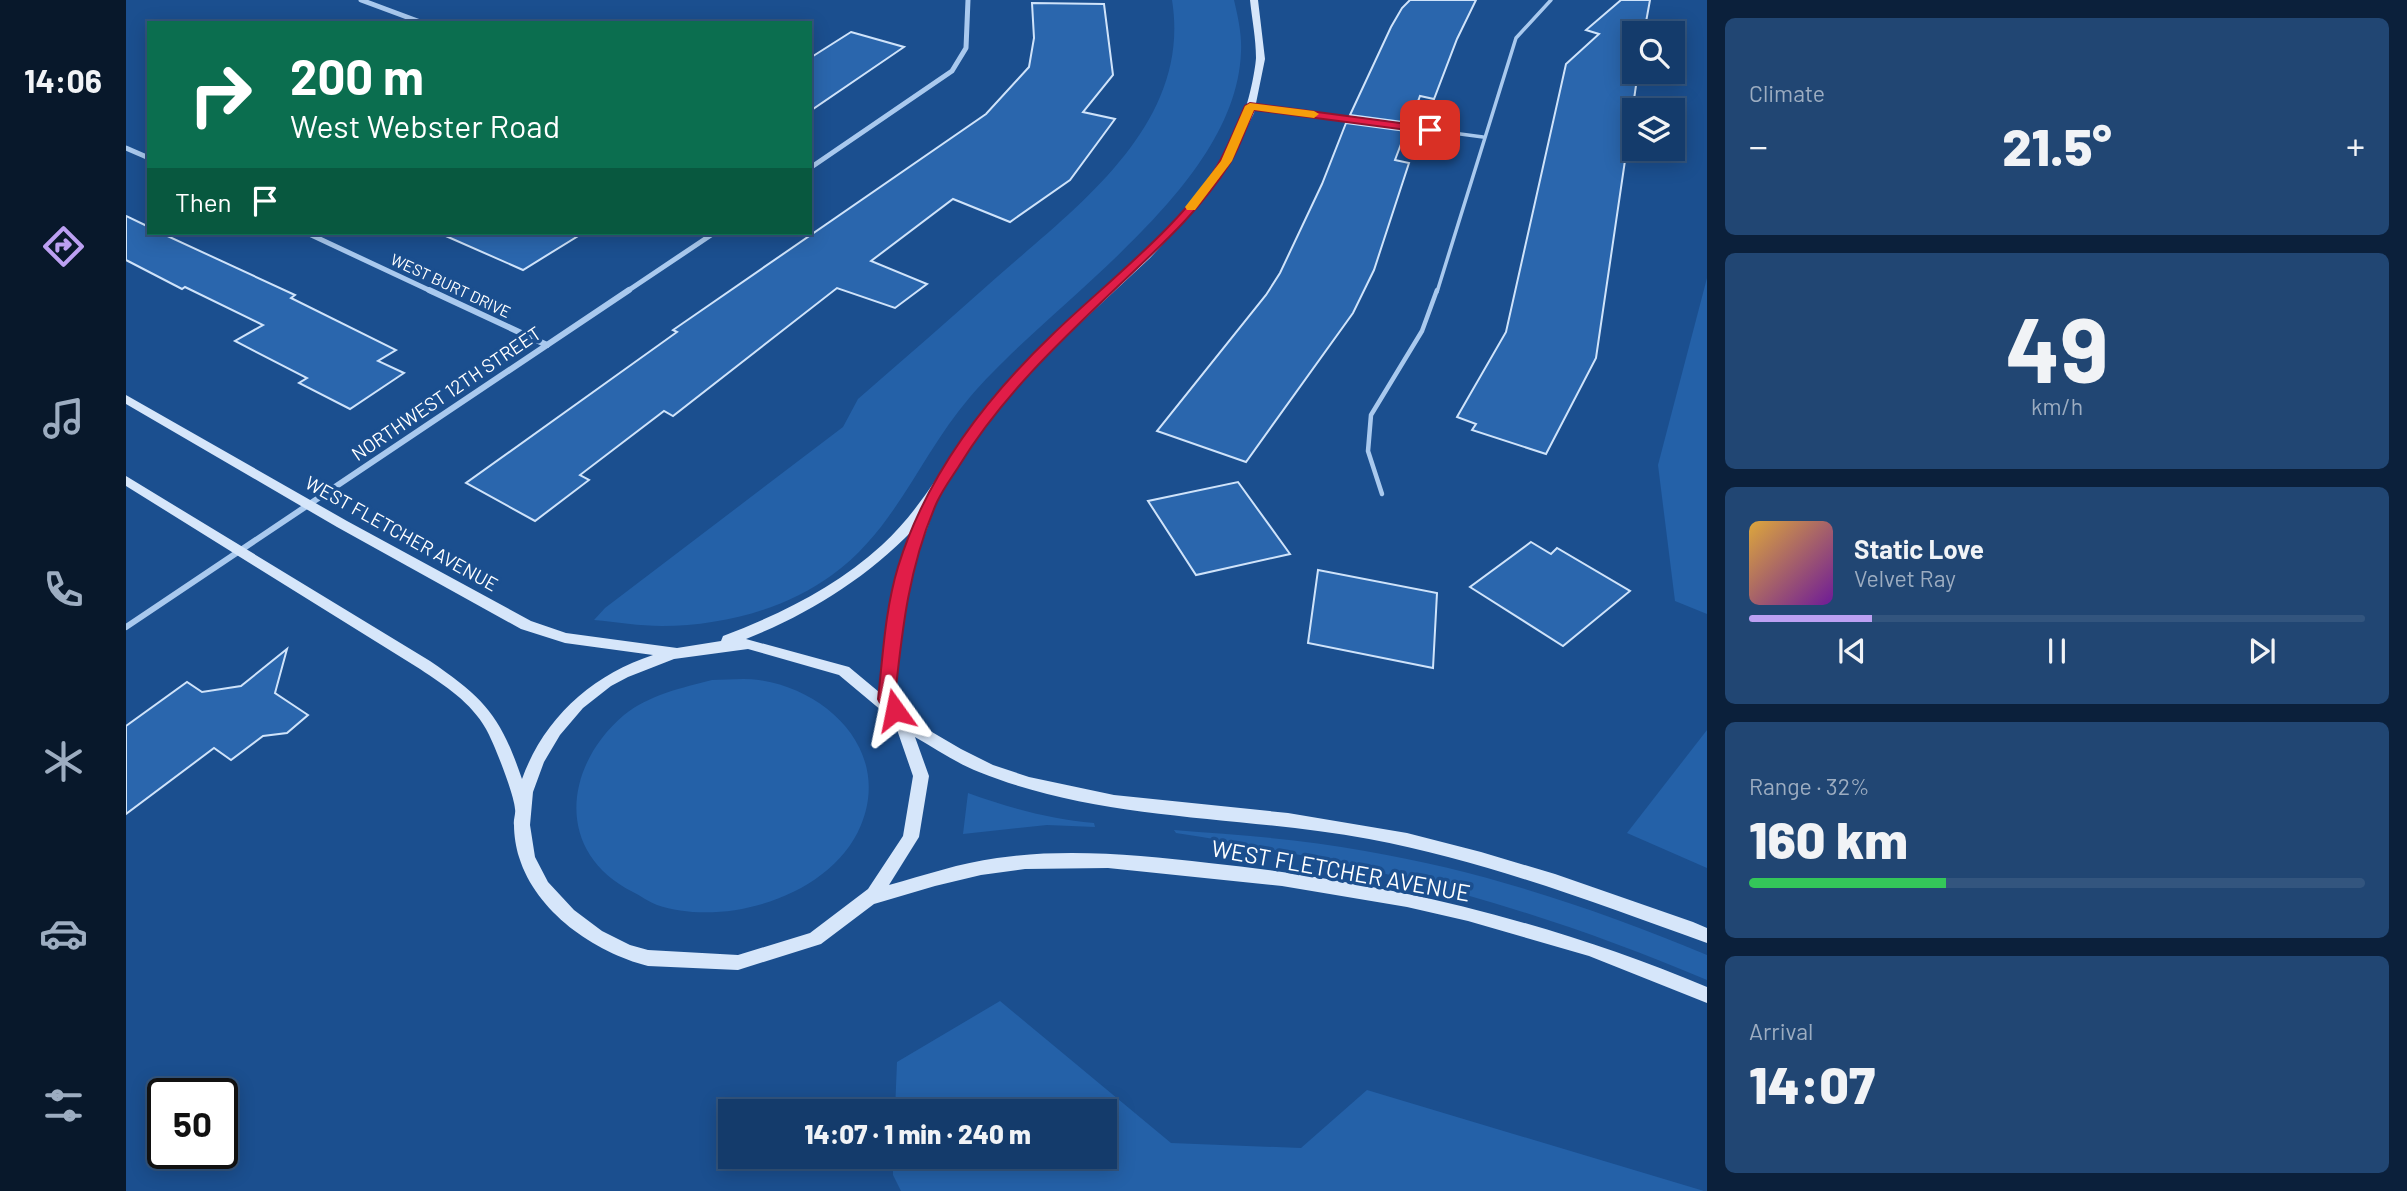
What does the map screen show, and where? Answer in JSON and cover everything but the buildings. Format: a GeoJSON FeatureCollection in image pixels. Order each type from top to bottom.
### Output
{"type":"FeatureCollection","features":[{"type":"Feature","properties":{"kind":"main road"},"geometry":{"type":"LineString","coordinates":[[711,646],[752,632],[826,596],[864,570],[896,541],[930,500],[971,434],[1001,395],[1055,339],[1176,225],[1226,161],[1250,106],[1256,84],[1260,48],[1254,0]]}},
{"type":"Feature","properties":{"kind":"main road","name":"WEST FLETCHER AVENUE"},"geometry":{"type":"LineString","coordinates":[[126,398],[308,504],[526,625],[565,638],[677,652]]}},
{"type":"Feature","properties":{"kind":"main road"},"geometry":{"type":"LineString","coordinates":[[126,480],[425,665],[476,703],[488,718],[503,747],[522,804]]}},
{"type":"Feature","properties":{"kind":"main road"},"geometry":{"type":"LineString","coordinates":[[886,699],[899,598],[906,568],[930,500]]}},
{"type":"Feature","properties":{"kind":"main road"},"geometry":{"type":"LineString","coordinates":[[748,644],[787,649],[829,663],[886,699],[904,723],[920,769],[921,803],[915,832],[898,866],[874,897],[843,923],[805,943],[755,959],[701,966],[646,958],[597,939],[552,902],[533,872],[522,837],[522,804],[532,766],[550,733],[573,708],[616,677],[677,652],[711,646],[748,644]]}},
{"type":"Feature","properties":{"kind":"main road","name":"WEST FLETCHER AVENUE"},"geometry":{"type":"LineString","coordinates":[[904,723],[985,768],[1042,788],[1097,799],[1329,826],[1412,840],[1493,861],[1583,889],[1707,936]]}},
{"type":"Feature","properties":{"kind":"main road","name":"WEST FLETCHER AVENUE"},"geometry":{"type":"LineString","coordinates":[[874,897],[942,876],[999,865],[1061,861],[1123,861],[1290,879],[1475,915],[1564,939],[1707,995]]}},
{"type":"Feature","properties":{"kind":"street"},"geometry":{"type":"LineString","coordinates":[[361,0],[419,21]]}},
{"type":"Feature","properties":{"kind":"street"},"geometry":{"type":"LineString","coordinates":[[812,165],[951,71],[966,48],[968,0]]}},
{"type":"Feature","properties":{"kind":"street"},"geometry":{"type":"LineString","coordinates":[[126,148],[147,157]]}},
{"type":"Feature","properties":{"kind":"street","name":"WEST BURT DRIVE"},"geometry":{"type":"LineString","coordinates":[[311,235],[547,345]]}},
{"type":"Feature","properties":{"kind":"street","name":"NORTHWEST 12TH STREET"},"geometry":{"type":"LineString","coordinates":[[126,627],[711,235]]}},
{"type":"Feature","properties":{"kind":"lane"},"geometry":{"type":"LineString","coordinates":[[1382,494],[1368,452],[1371,415],[1422,331],[1447,264],[1483,137],[1516,38],[1551,0]]}},
{"type":"Feature","properties":{"kind":"lane"},"geometry":{"type":"LineString","coordinates":[[1250,106],[1483,137]]}},
{"type":"Feature","properties":{"kind":"shaded area"},"geometry":{"type":"Polygon","coordinates":[[[1172,0],[1234,0],[1241,52],[1231,102],[1208,150],[1174,196],[1134,240],[1005,360],[970,397],[952,419],[874,536],[832,575],[793,598],[751,614],[707,623],[662,626],[594,620],[605,608],[843,427],[858,399],[1094,190],[1123,158],[1147,123],[1165,85],[1174,44],[1172,0]]]}},
{"type":"Feature","properties":{"kind":"shaded area"},"geometry":{"type":"Polygon","coordinates":[[[1707,278],[1707,614],[1675,601],[1658,465],[1707,278]]]}},
{"type":"Feature","properties":{"kind":"shaded area"},"geometry":{"type":"Polygon","coordinates":[[[753,679],[785,686],[830,711],[848,729],[860,750],[868,773],[868,798],[861,825],[847,850],[826,871],[802,888],[744,909],[684,911],[654,904],[608,875],[590,855],[580,833],[576,808],[579,784],[589,759],[604,736],[624,715],[655,697],[712,680],[753,679]]]}},
{"type":"Feature","properties":{"kind":"shaded area"},"geometry":{"type":"Polygon","coordinates":[[[1707,730],[1707,868],[1627,833],[1707,730]]]}},
{"type":"Feature","properties":{"kind":"shaded area"},"geometry":{"type":"Polygon","coordinates":[[[968,793],[1030,812],[1094,823],[1095,827],[1047,825],[963,834],[968,793]]]}},
{"type":"Feature","properties":{"kind":"shaded area"},"geometry":{"type":"Polygon","coordinates":[[[1174,830],[1341,847],[1453,869],[1539,893],[1624,922],[1707,955],[1707,980],[1577,930],[1446,889],[1313,857],[1176,833],[1174,830]]]}},
{"type":"Feature","properties":{"kind":"shaded area"},"geometry":{"type":"Polygon","coordinates":[[[1000,1001],[1171,1143],[1301,1148],[1367,1090],[1704,1191],[901,1191],[893,1169],[1117,1169],[1117,1099],[895,1099],[897,1062],[1000,1001]]]}},
{"type":"Feature","properties":{"kind":"slow traffic"},"geometry":{"type":"LineString","coordinates":[[1191,207],[1226,161],[1245,123],[1250,106],[1314,114]]}},
{"type":"Feature","properties":{"kind":"route"},"geometry":{"type":"LineString","coordinates":[[895,710],[886,699],[896,609],[906,568],[930,500],[971,434],[1001,395],[1074,320],[1176,225],[1201,195],[1226,161],[1245,123],[1250,106],[1430,130]]}}]}
